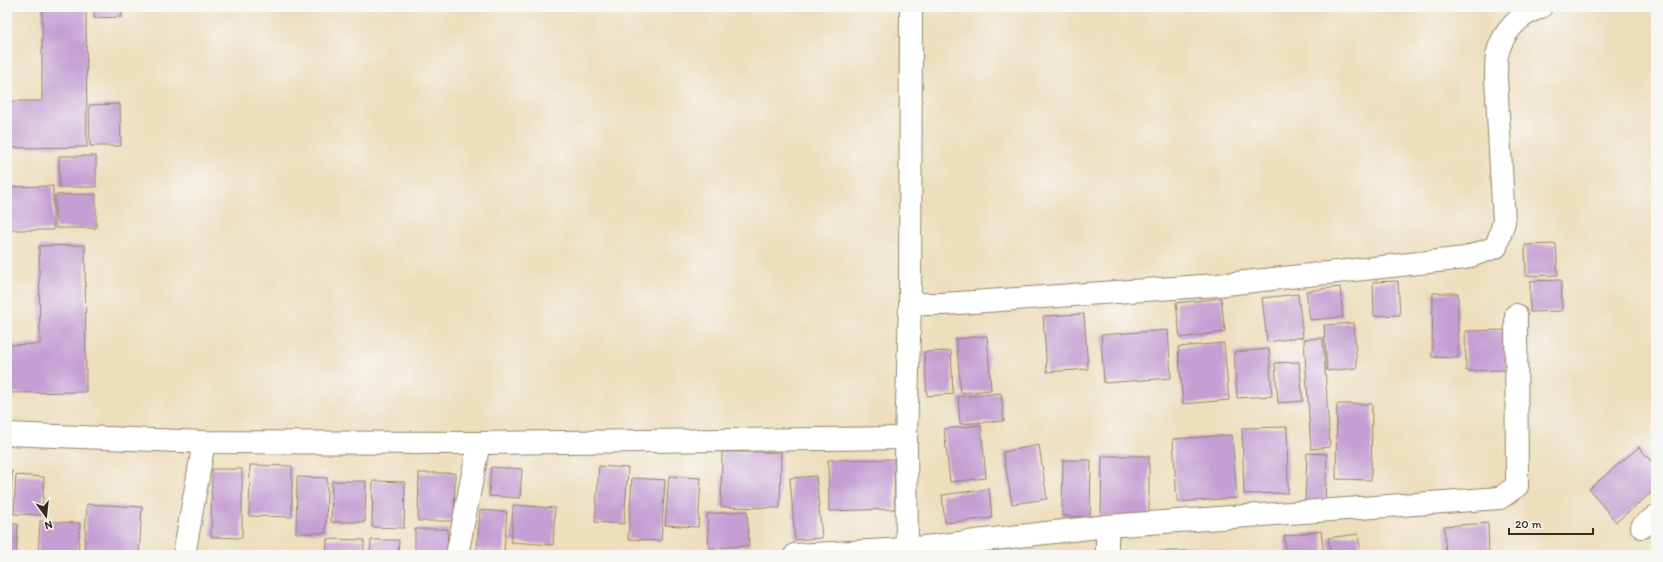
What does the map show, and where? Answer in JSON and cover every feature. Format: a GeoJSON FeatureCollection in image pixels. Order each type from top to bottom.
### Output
{"type":"FeatureCollection","features":[{"type":"Feature","properties":{"kind":"street"},"geometry":{"type":"LineString","coordinates":[[907,552],[906,438],[910,304],[911,7]]}},
{"type":"Feature","properties":{"kind":"street"},"geometry":{"type":"LineString","coordinates":[[910,304],[944,304],[1217,285],[1465,258],[1496,247],[1504,222],[1496,78],[1497,56],[1504,37],[1517,20],[1530,10],[1541,7]]}},
{"type":"Feature","properties":{"kind":"street"},"geometry":{"type":"LineString","coordinates":[[795,555],[907,552],[1107,526],[1500,498],[1517,486],[1516,315]]}},
{"type":"Feature","properties":{"kind":"street"},"geometry":{"type":"LineString","coordinates":[[7,434],[204,442],[478,443],[906,438]]}},
{"type":"Feature","properties":{"kind":"street"},"geometry":{"type":"LineString","coordinates":[[184,555],[204,442]]}},
{"type":"Feature","properties":{"kind":"street"},"geometry":{"type":"LineString","coordinates":[[457,555],[478,443]]}},
{"type":"Feature","properties":{"kind":"street"},"geometry":{"type":"LineString","coordinates":[[1107,526],[1108,555]]}},
{"type":"Feature","properties":{"kind":"building"},"geometry":{"type":"Polygon","coordinates":[[[42,7],[86,7],[87,147],[7,148],[7,101],[42,101],[42,7]]]}},
{"type":"Feature","properties":{"kind":"building"},"geometry":{"type":"Polygon","coordinates":[[[94,7],[122,7],[122,17],[94,18],[94,7]]]}},
{"type":"Feature","properties":{"kind":"building"},"geometry":{"type":"Polygon","coordinates":[[[120,104],[121,146],[90,146],[89,105],[120,104]]]}},
{"type":"Feature","properties":{"kind":"building"},"geometry":{"type":"Polygon","coordinates":[[[59,156],[96,156],[96,187],[59,187],[59,156]]]}},
{"type":"Feature","properties":{"kind":"building"},"geometry":{"type":"Polygon","coordinates":[[[53,186],[53,230],[7,230],[7,187],[53,186]]]}},
{"type":"Feature","properties":{"kind":"building"},"geometry":{"type":"Polygon","coordinates":[[[96,194],[96,228],[55,228],[55,195],[96,194]]]}},
{"type":"Feature","properties":{"kind":"building"},"geometry":{"type":"Polygon","coordinates":[[[1556,244],[1558,275],[1526,276],[1525,245],[1556,244]]]}},
{"type":"Feature","properties":{"kind":"building"},"geometry":{"type":"Polygon","coordinates":[[[85,245],[86,392],[7,393],[7,345],[40,344],[39,246],[85,245]]]}},
{"type":"Feature","properties":{"kind":"building"},"geometry":{"type":"Polygon","coordinates":[[[1561,280],[1562,311],[1530,312],[1530,281],[1561,280]]]}},
{"type":"Feature","properties":{"kind":"building"},"geometry":{"type":"Polygon","coordinates":[[[1398,281],[1400,315],[1374,316],[1373,282],[1398,281]]]}},
{"type":"Feature","properties":{"kind":"building"},"geometry":{"type":"Polygon","coordinates":[[[1340,287],[1343,317],[1310,320],[1306,291],[1340,287]]]}},
{"type":"Feature","properties":{"kind":"building"},"geometry":{"type":"Polygon","coordinates":[[[1433,293],[1458,293],[1458,358],[1432,357],[1433,293]]]}},
{"type":"Feature","properties":{"kind":"building"},"geometry":{"type":"Polygon","coordinates":[[[1298,294],[1303,337],[1267,342],[1262,298],[1298,294]]]}},
{"type":"Feature","properties":{"kind":"building"},"geometry":{"type":"Polygon","coordinates":[[[1221,298],[1225,332],[1180,338],[1176,303],[1221,298]]]}},
{"type":"Feature","properties":{"kind":"building"},"geometry":{"type":"Polygon","coordinates":[[[1084,314],[1088,369],[1047,372],[1043,316],[1084,314]]]}},
{"type":"Feature","properties":{"kind":"building"},"geometry":{"type":"Polygon","coordinates":[[[1354,323],[1357,368],[1327,371],[1324,325],[1354,323]]]}},
{"type":"Feature","properties":{"kind":"building"},"geometry":{"type":"Polygon","coordinates":[[[1168,330],[1171,378],[1104,383],[1101,335],[1168,330]]]}},
{"type":"Feature","properties":{"kind":"building"},"geometry":{"type":"Polygon","coordinates":[[[1509,330],[1509,370],[1466,371],[1465,331],[1509,330]]]}},
{"type":"Feature","properties":{"kind":"building"},"geometry":{"type":"Polygon","coordinates":[[[987,336],[991,390],[961,393],[956,339],[987,336]]]}},
{"type":"Feature","properties":{"kind":"building"},"geometry":{"type":"Polygon","coordinates":[[[1323,338],[1330,447],[1311,449],[1304,339],[1323,338]]]}},
{"type":"Feature","properties":{"kind":"building"},"geometry":{"type":"Polygon","coordinates":[[[1224,343],[1229,400],[1183,404],[1178,347],[1224,343]]]}},
{"type":"Feature","properties":{"kind":"building"},"geometry":{"type":"Polygon","coordinates":[[[1269,349],[1272,396],[1237,398],[1234,352],[1269,349]]]}},
{"type":"Feature","properties":{"kind":"building"},"geometry":{"type":"Polygon","coordinates":[[[951,351],[953,394],[927,396],[924,352],[951,351]]]}},
{"type":"Feature","properties":{"kind":"building"},"geometry":{"type":"Polygon","coordinates":[[[1299,362],[1303,401],[1278,403],[1275,363],[1299,362]]]}},
{"type":"Feature","properties":{"kind":"building"},"geometry":{"type":"Polygon","coordinates":[[[1001,393],[1004,421],[960,424],[958,397],[1001,393]]]}},
{"type":"Feature","properties":{"kind":"building"},"geometry":{"type":"Polygon","coordinates":[[[1337,404],[1372,404],[1371,480],[1336,479],[1337,404]]]}},
{"type":"Feature","properties":{"kind":"building"},"geometry":{"type":"Polygon","coordinates":[[[981,425],[986,478],[950,482],[944,429],[981,425]]]}},
{"type":"Feature","properties":{"kind":"building"},"geometry":{"type":"Polygon","coordinates":[[[1287,427],[1288,493],[1244,494],[1242,428],[1287,427]]]}},
{"type":"Feature","properties":{"kind":"building"},"geometry":{"type":"Polygon","coordinates":[[[1232,435],[1237,498],[1177,502],[1173,439],[1232,435]]]}},
{"type":"Feature","properties":{"kind":"building"},"geometry":{"type":"Polygon","coordinates":[[[1039,445],[1047,499],[1012,504],[1003,452],[1039,445]]]}},
{"type":"Feature","properties":{"kind":"building"},"geometry":{"type":"Polygon","coordinates":[[[1639,447],[1656,467],[1656,489],[1616,522],[1589,489],[1639,447]]]}},
{"type":"Feature","properties":{"kind":"building"},"geometry":{"type":"Polygon","coordinates":[[[722,452],[781,452],[780,508],[721,507],[722,452]]]}},
{"type":"Feature","properties":{"kind":"building"},"geometry":{"type":"Polygon","coordinates":[[[1307,453],[1327,454],[1325,505],[1305,504],[1307,453]]]}},
{"type":"Feature","properties":{"kind":"building"},"geometry":{"type":"Polygon","coordinates":[[[1102,456],[1149,456],[1149,516],[1101,516],[1102,456]]]}},
{"type":"Feature","properties":{"kind":"building"},"geometry":{"type":"Polygon","coordinates":[[[894,459],[895,509],[829,511],[828,460],[894,459]]]}},
{"type":"Feature","properties":{"kind":"building"},"geometry":{"type":"Polygon","coordinates":[[[1063,460],[1091,460],[1090,517],[1062,516],[1063,460]]]}},
{"type":"Feature","properties":{"kind":"building"},"geometry":{"type":"Polygon","coordinates":[[[250,465],[292,466],[292,517],[249,516],[250,465]]]}},
{"type":"Feature","properties":{"kind":"building"},"geometry":{"type":"Polygon","coordinates":[[[599,466],[628,468],[624,524],[595,522],[599,466]]]}},
{"type":"Feature","properties":{"kind":"building"},"geometry":{"type":"Polygon","coordinates":[[[491,467],[522,469],[520,498],[489,496],[491,467]]]}},
{"type":"Feature","properties":{"kind":"building"},"geometry":{"type":"Polygon","coordinates":[[[212,469],[242,469],[242,538],[211,537],[212,469]]]}},
{"type":"Feature","properties":{"kind":"building"},"geometry":{"type":"Polygon","coordinates":[[[7,471],[12,471],[10,516],[7,515],[7,471]]]}},
{"type":"Feature","properties":{"kind":"building"},"geometry":{"type":"Polygon","coordinates":[[[419,473],[455,473],[454,521],[418,521],[419,473]]]}},
{"type":"Feature","properties":{"kind":"building"},"geometry":{"type":"Polygon","coordinates":[[[16,475],[44,477],[42,515],[14,514],[16,475]]]}},
{"type":"Feature","properties":{"kind":"building"},"geometry":{"type":"Polygon","coordinates":[[[669,476],[701,478],[698,527],[665,525],[669,476]]]}},
{"type":"Feature","properties":{"kind":"building"},"geometry":{"type":"Polygon","coordinates":[[[816,476],[822,538],[795,540],[790,478],[816,476]]]}},
{"type":"Feature","properties":{"kind":"building"},"geometry":{"type":"Polygon","coordinates":[[[297,477],[327,478],[326,533],[296,533],[297,477]]]}},
{"type":"Feature","properties":{"kind":"building"},"geometry":{"type":"Polygon","coordinates":[[[632,478],[665,480],[661,541],[628,539],[632,478]]]}},
{"type":"Feature","properties":{"kind":"building"},"geometry":{"type":"Polygon","coordinates":[[[332,481],[366,481],[365,522],[331,522],[332,481]]]}},
{"type":"Feature","properties":{"kind":"building"},"geometry":{"type":"Polygon","coordinates":[[[373,481],[405,482],[404,528],[372,527],[373,481]]]}},
{"type":"Feature","properties":{"kind":"building"},"geometry":{"type":"Polygon","coordinates":[[[989,489],[992,518],[945,523],[942,495],[989,489]]]}},
{"type":"Feature","properties":{"kind":"building"},"geometry":{"type":"Polygon","coordinates":[[[87,504],[142,507],[139,555],[84,555],[87,504]]]}},
{"type":"Feature","properties":{"kind":"building"},"geometry":{"type":"Polygon","coordinates":[[[513,505],[555,508],[553,545],[511,542],[513,505]]]}},
{"type":"Feature","properties":{"kind":"building"},"geometry":{"type":"Polygon","coordinates":[[[480,510],[507,512],[504,552],[477,550],[480,510]]]}},
{"type":"Feature","properties":{"kind":"building"},"geometry":{"type":"Polygon","coordinates":[[[747,511],[749,546],[709,548],[707,514],[747,511]]]}},
{"type":"Feature","properties":{"kind":"building"},"geometry":{"type":"Polygon","coordinates":[[[40,521],[80,523],[78,555],[38,555],[40,521]]]}},
{"type":"Feature","properties":{"kind":"building"},"geometry":{"type":"Polygon","coordinates":[[[1488,523],[1489,555],[1446,555],[1444,526],[1488,523]]]}},
{"type":"Feature","properties":{"kind":"building"},"geometry":{"type":"Polygon","coordinates":[[[7,524],[18,524],[16,555],[7,555],[7,524]]]}},
{"type":"Feature","properties":{"kind":"building"},"geometry":{"type":"Polygon","coordinates":[[[415,529],[448,529],[447,555],[415,555],[415,529]]]}},
{"type":"Feature","properties":{"kind":"building"},"geometry":{"type":"Polygon","coordinates":[[[1321,531],[1324,555],[1286,555],[1284,536],[1321,531]]]}},
{"type":"Feature","properties":{"kind":"building"},"geometry":{"type":"Polygon","coordinates":[[[1358,534],[1361,555],[1331,555],[1328,538],[1358,534]]]}},
{"type":"Feature","properties":{"kind":"building"},"geometry":{"type":"Polygon","coordinates":[[[327,539],[364,540],[364,555],[326,555],[327,539]]]}},
{"type":"Feature","properties":{"kind":"building"},"geometry":{"type":"Polygon","coordinates":[[[371,540],[399,540],[398,555],[370,555],[371,540]]]}},
{"type":"Feature","properties":{"kind":"building"},"geometry":{"type":"Polygon","coordinates":[[[1221,550],[1221,555],[1121,555],[1121,552],[1221,550]]]}}]}
